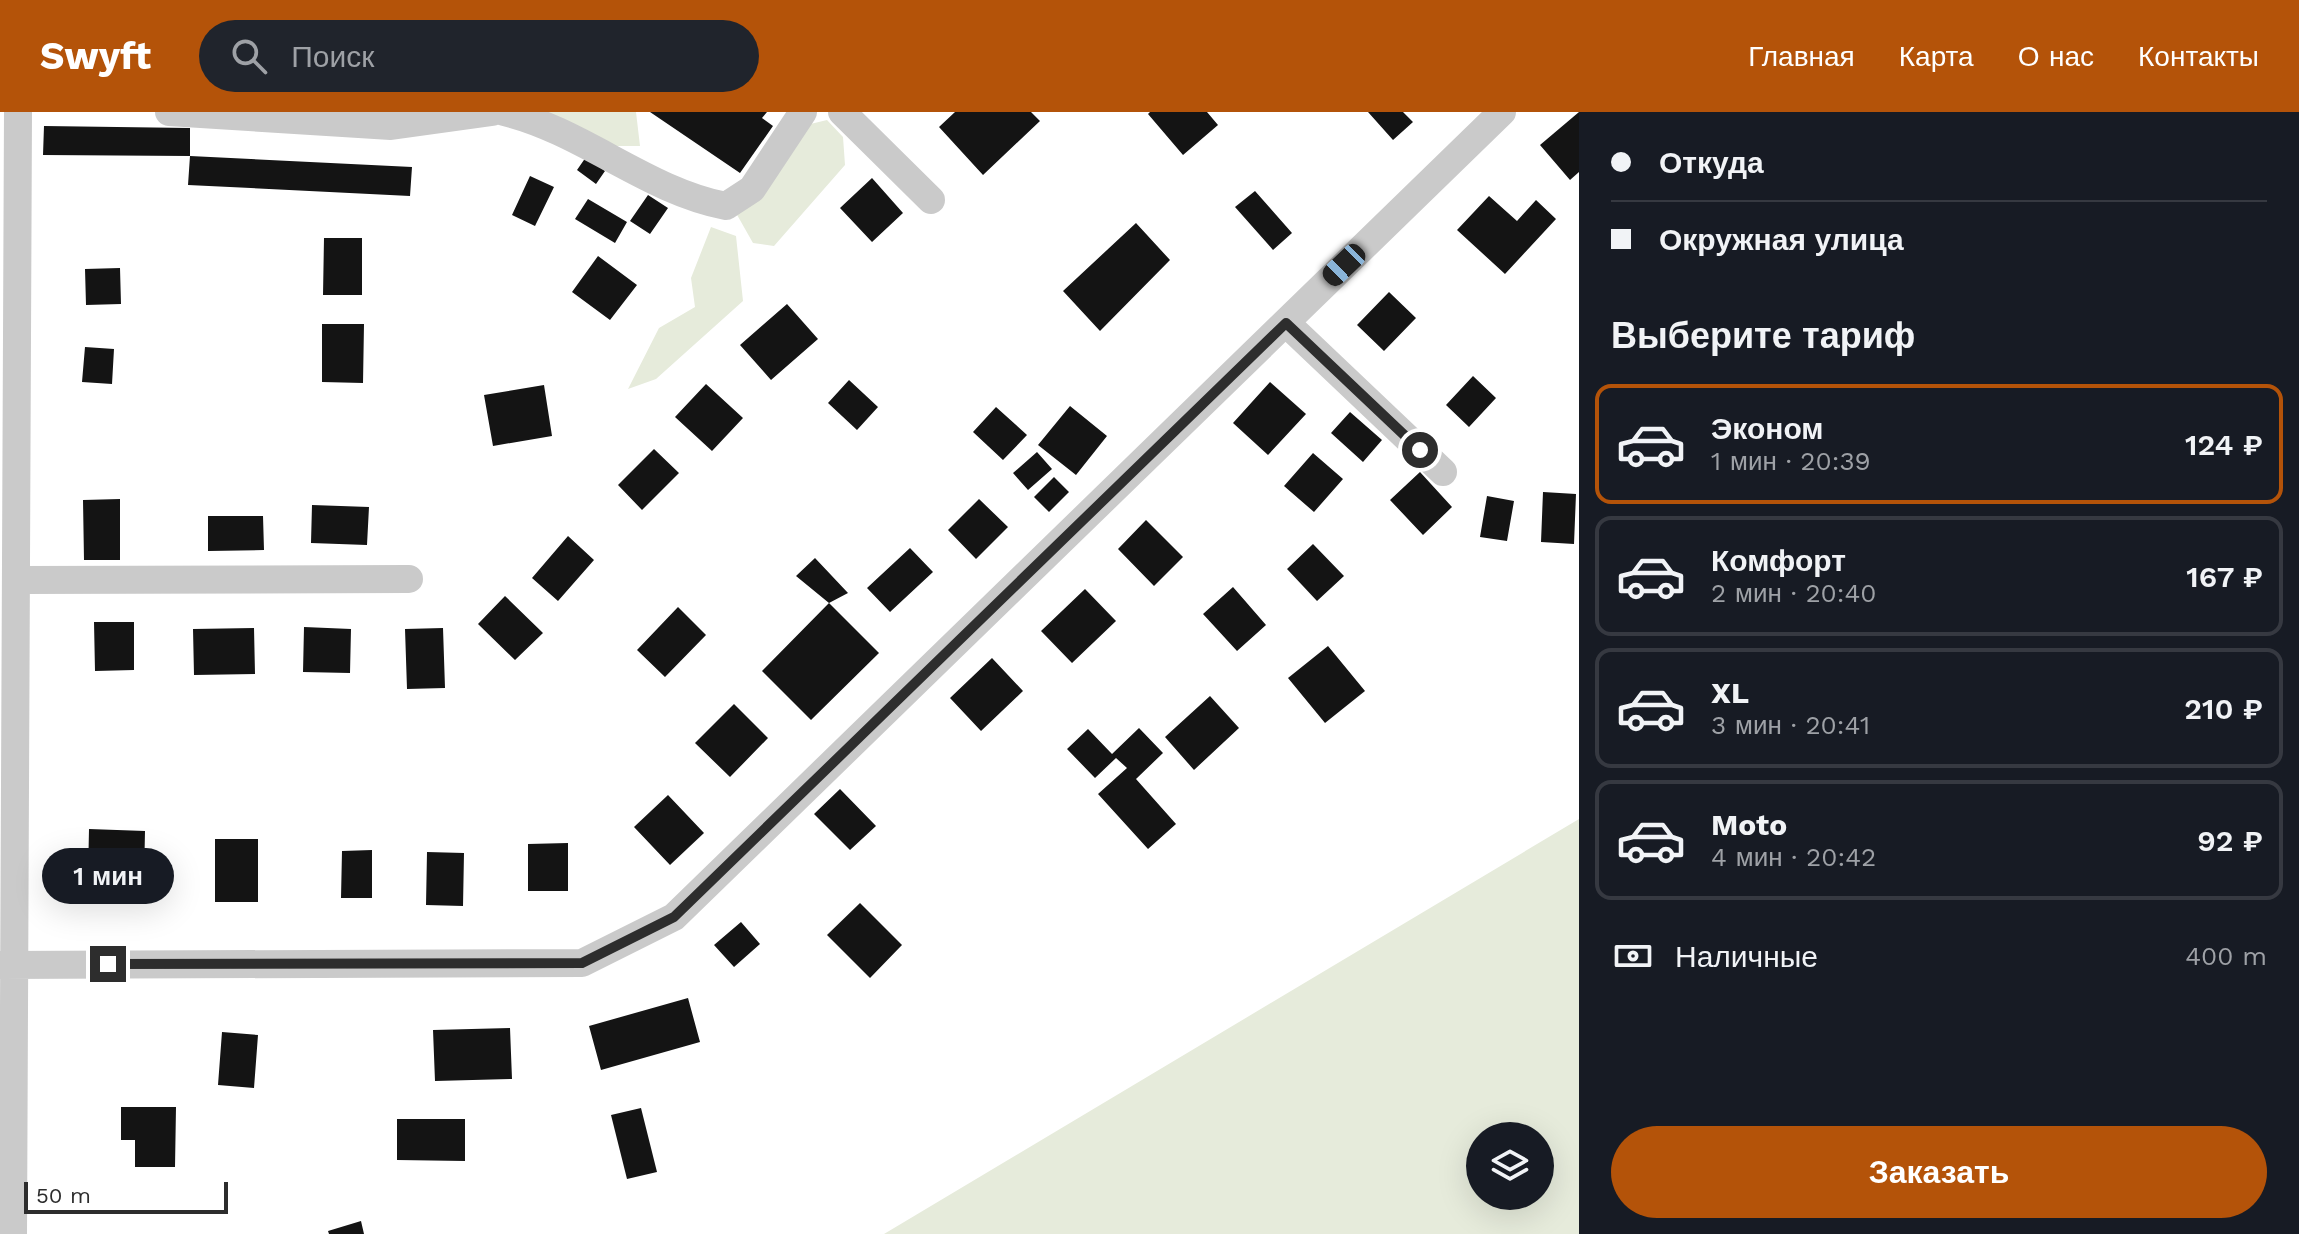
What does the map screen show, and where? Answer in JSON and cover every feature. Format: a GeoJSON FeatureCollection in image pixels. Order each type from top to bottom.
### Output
{"type":"FeatureCollection","features":[{"type":"Feature","properties":{"kind":"street"},"geometry":{"type":"LineString","coordinates":[[13,1234],[6,964],[18,112]]}},
{"type":"Feature","properties":{"kind":"street"},"geometry":{"type":"LineString","coordinates":[[169,112],[391,126],[492,112]]}},
{"type":"Feature","properties":{"kind":"street"},"geometry":{"type":"LineString","coordinates":[[504,112],[543,122],[693,200],[726,206],[752,189],[803,112]]}},
{"type":"Feature","properties":{"kind":"street"},"geometry":{"type":"LineString","coordinates":[[842,112],[931,200]]}},
{"type":"Feature","properties":{"kind":"street"},"geometry":{"type":"LineString","coordinates":[[6,964],[582,963],[674,917],[1502,112]]}},
{"type":"Feature","properties":{"kind":"street"},"geometry":{"type":"LineString","coordinates":[[1286,323],[1443,472]]}},
{"type":"Feature","properties":{"kind":"street"},"geometry":{"type":"LineString","coordinates":[[12,589],[409,579]]}},
{"type":"Feature","properties":{"kind":"green space"},"geometry":{"type":"Polygon","coordinates":[[[544,112],[636,112],[640,146],[605,146],[544,112]]]}},
{"type":"Feature","properties":{"kind":"green space"},"geometry":{"type":"Polygon","coordinates":[[[827,120],[843,137],[845,165],[774,246],[753,243],[736,213],[794,128],[827,120]]]}},
{"type":"Feature","properties":{"kind":"green space"},"geometry":{"type":"Polygon","coordinates":[[[711,227],[736,236],[743,301],[656,379],[628,389],[659,328],[695,307],[691,278],[711,227]]]}},
{"type":"Feature","properties":{"kind":"green space"},"geometry":{"type":"Polygon","coordinates":[[[1579,819],[1579,1234],[884,1234],[1579,819]]]}},
{"type":"Feature","properties":{"kind":"building"},"geometry":{"type":"Polygon","coordinates":[[[650,112],[767,112],[762,118],[773,126],[740,173],[650,112]]]}},
{"type":"Feature","properties":{"kind":"building"},"geometry":{"type":"Polygon","coordinates":[[[955,112],[1031,112],[1040,121],[983,175],[939,127],[955,112]]]}},
{"type":"Feature","properties":{"kind":"building"},"geometry":{"type":"Polygon","coordinates":[[[1207,112],[1218,125],[1183,155],[1148,114],[1207,112]]]}},
{"type":"Feature","properties":{"kind":"building"},"geometry":{"type":"Polygon","coordinates":[[[1368,112],[1403,112],[1413,122],[1393,140],[1368,112]]]}},
{"type":"Feature","properties":{"kind":"building"},"geometry":{"type":"Polygon","coordinates":[[[1579,112],[1579,172],[1570,180],[1540,145],[1579,112]]]}},
{"type":"Feature","properties":{"kind":"building"},"geometry":{"type":"Polygon","coordinates":[[[44,126],[190,128],[190,156],[43,155],[44,126]]]}},
{"type":"Feature","properties":{"kind":"building"},"geometry":{"type":"Polygon","coordinates":[[[190,156],[412,167],[410,196],[188,185],[190,156]]]}},
{"type":"Feature","properties":{"kind":"building"},"geometry":{"type":"Polygon","coordinates":[[[586,157],[605,171],[596,184],[577,170],[586,157]]]}},
{"type":"Feature","properties":{"kind":"building"},"geometry":{"type":"Polygon","coordinates":[[[530,176],[554,187],[535,226],[512,215],[530,176]]]}},
{"type":"Feature","properties":{"kind":"building"},"geometry":{"type":"Polygon","coordinates":[[[872,178],[903,213],[872,242],[840,208],[872,178]]]}},
{"type":"Feature","properties":{"kind":"building"},"geometry":{"type":"Polygon","coordinates":[[[1255,191],[1292,233],[1273,250],[1235,207],[1255,191]]]}},
{"type":"Feature","properties":{"kind":"building"},"geometry":{"type":"Polygon","coordinates":[[[648,195],[668,208],[650,234],[630,221],[648,195]]]}},
{"type":"Feature","properties":{"kind":"building"},"geometry":{"type":"Polygon","coordinates":[[[1489,196],[1517,221],[1536,200],[1556,219],[1505,274],[1457,230],[1489,196]]]}},
{"type":"Feature","properties":{"kind":"building"},"geometry":{"type":"Polygon","coordinates":[[[588,199],[627,222],[615,243],[575,219],[588,199]]]}},
{"type":"Feature","properties":{"kind":"building"},"geometry":{"type":"Polygon","coordinates":[[[1136,223],[1170,260],[1100,331],[1063,291],[1136,223]]]}},
{"type":"Feature","properties":{"kind":"building"},"geometry":{"type":"Polygon","coordinates":[[[324,238],[362,238],[362,295],[323,295],[324,238]]]}},
{"type":"Feature","properties":{"kind":"building"},"geometry":{"type":"Polygon","coordinates":[[[598,256],[637,285],[610,320],[572,292],[598,256]]]}},
{"type":"Feature","properties":{"kind":"building"},"geometry":{"type":"Polygon","coordinates":[[[120,268],[121,304],[86,305],[85,269],[120,268]]]}},
{"type":"Feature","properties":{"kind":"building"},"geometry":{"type":"Polygon","coordinates":[[[1389,292],[1416,318],[1384,351],[1357,325],[1389,292]]]}},
{"type":"Feature","properties":{"kind":"building"},"geometry":{"type":"Polygon","coordinates":[[[787,304],[818,339],[771,380],[740,345],[787,304]]]}},
{"type":"Feature","properties":{"kind":"building"},"geometry":{"type":"Polygon","coordinates":[[[322,324],[364,324],[363,383],[322,382],[322,324]]]}},
{"type":"Feature","properties":{"kind":"building"},"geometry":{"type":"Polygon","coordinates":[[[85,347],[114,349],[112,384],[82,382],[85,347]]]}},
{"type":"Feature","properties":{"kind":"building"},"geometry":{"type":"Polygon","coordinates":[[[1473,376],[1496,398],[1469,427],[1446,405],[1473,376]]]}},
{"type":"Feature","properties":{"kind":"building"},"geometry":{"type":"Polygon","coordinates":[[[849,380],[878,407],[857,430],[828,403],[849,380]]]}},
{"type":"Feature","properties":{"kind":"building"},"geometry":{"type":"Polygon","coordinates":[[[1270,382],[1306,414],[1268,455],[1233,423],[1270,382]]]}},
{"type":"Feature","properties":{"kind":"building"},"geometry":{"type":"Polygon","coordinates":[[[706,384],[743,418],[712,451],[675,417],[706,384]]]}},
{"type":"Feature","properties":{"kind":"building"},"geometry":{"type":"Polygon","coordinates":[[[544,385],[552,436],[493,446],[484,395],[544,385]]]}},
{"type":"Feature","properties":{"kind":"building"},"geometry":{"type":"Polygon","coordinates":[[[1070,406],[1107,436],[1076,475],[1038,445],[1070,406]]]}},
{"type":"Feature","properties":{"kind":"building"},"geometry":{"type":"Polygon","coordinates":[[[996,407],[1027,435],[1003,460],[973,432],[996,407]]]}},
{"type":"Feature","properties":{"kind":"building"},"geometry":{"type":"Polygon","coordinates":[[[1350,412],[1382,440],[1363,462],[1331,433],[1350,412]]]}},
{"type":"Feature","properties":{"kind":"building"},"geometry":{"type":"Polygon","coordinates":[[[654,449],[679,473],[642,510],[618,485],[654,449]]]}},
{"type":"Feature","properties":{"kind":"building"},"geometry":{"type":"Polygon","coordinates":[[[1037,452],[1052,469],[1028,490],[1013,473],[1037,452]]]}},
{"type":"Feature","properties":{"kind":"building"},"geometry":{"type":"Polygon","coordinates":[[[1313,453],[1343,479],[1314,512],[1284,486],[1313,453]]]}},
{"type":"Feature","properties":{"kind":"building"},"geometry":{"type":"Polygon","coordinates":[[[1420,472],[1452,507],[1423,535],[1390,500],[1420,472]]]}},
{"type":"Feature","properties":{"kind":"building"},"geometry":{"type":"Polygon","coordinates":[[[1054,477],[1069,492],[1049,512],[1034,497],[1054,477]]]}},
{"type":"Feature","properties":{"kind":"building"},"geometry":{"type":"Polygon","coordinates":[[[1543,492],[1576,494],[1574,544],[1541,542],[1543,492]]]}},
{"type":"Feature","properties":{"kind":"building"},"geometry":{"type":"Polygon","coordinates":[[[1487,496],[1514,501],[1507,541],[1480,537],[1487,496]]]}},
{"type":"Feature","properties":{"kind":"building"},"geometry":{"type":"Polygon","coordinates":[[[120,499],[120,560],[84,560],[83,500],[120,499]]]}},
{"type":"Feature","properties":{"kind":"building"},"geometry":{"type":"Polygon","coordinates":[[[979,499],[1008,527],[976,559],[948,530],[979,499]]]}},
{"type":"Feature","properties":{"kind":"building"},"geometry":{"type":"Polygon","coordinates":[[[312,505],[369,507],[367,545],[311,543],[312,505]]]}},
{"type":"Feature","properties":{"kind":"building"},"geometry":{"type":"Polygon","coordinates":[[[208,516],[263,516],[264,550],[208,551],[208,516]]]}},
{"type":"Feature","properties":{"kind":"building"},"geometry":{"type":"Polygon","coordinates":[[[1146,520],[1183,557],[1154,586],[1118,549],[1146,520]]]}},
{"type":"Feature","properties":{"kind":"building"},"geometry":{"type":"Polygon","coordinates":[[[568,536],[594,560],[558,601],[532,578],[568,536]]]}},
{"type":"Feature","properties":{"kind":"building"},"geometry":{"type":"Polygon","coordinates":[[[1313,544],[1344,576],[1317,601],[1287,569],[1313,544]]]}},
{"type":"Feature","properties":{"kind":"building"},"geometry":{"type":"Polygon","coordinates":[[[910,548],[933,572],[890,612],[867,588],[910,548]]]}},
{"type":"Feature","properties":{"kind":"building"},"geometry":{"type":"Polygon","coordinates":[[[815,558],[848,593],[829,603],[796,576],[815,558]]]}},
{"type":"Feature","properties":{"kind":"building"},"geometry":{"type":"Polygon","coordinates":[[[1233,587],[1266,625],[1237,651],[1203,614],[1233,587]]]}},
{"type":"Feature","properties":{"kind":"building"},"geometry":{"type":"Polygon","coordinates":[[[1085,589],[1116,621],[1072,663],[1041,631],[1085,589]]]}},
{"type":"Feature","properties":{"kind":"building"},"geometry":{"type":"Polygon","coordinates":[[[505,596],[543,633],[515,660],[478,624],[505,596]]]}},
{"type":"Feature","properties":{"kind":"building"},"geometry":{"type":"Polygon","coordinates":[[[829,603],[879,653],[811,720],[762,671],[829,603]]]}},
{"type":"Feature","properties":{"kind":"building"},"geometry":{"type":"Polygon","coordinates":[[[678,607],[706,635],[665,677],[637,650],[678,607]]]}},
{"type":"Feature","properties":{"kind":"building"},"geometry":{"type":"Polygon","coordinates":[[[94,622],[134,622],[134,670],[95,671],[94,622]]]}},
{"type":"Feature","properties":{"kind":"building"},"geometry":{"type":"Polygon","coordinates":[[[304,627],[351,629],[350,673],[303,672],[304,627]]]}},
{"type":"Feature","properties":{"kind":"building"},"geometry":{"type":"Polygon","coordinates":[[[254,628],[255,674],[194,675],[193,629],[254,628]]]}},
{"type":"Feature","properties":{"kind":"building"},"geometry":{"type":"Polygon","coordinates":[[[443,628],[445,688],[407,689],[405,629],[443,628]]]}},
{"type":"Feature","properties":{"kind":"building"},"geometry":{"type":"Polygon","coordinates":[[[1328,646],[1365,691],[1325,723],[1288,678],[1328,646]]]}},
{"type":"Feature","properties":{"kind":"building"},"geometry":{"type":"Polygon","coordinates":[[[992,658],[1023,691],[981,731],[950,698],[992,658]]]}},
{"type":"Feature","properties":{"kind":"building"},"geometry":{"type":"Polygon","coordinates":[[[1210,696],[1239,728],[1194,770],[1165,737],[1210,696]]]}},
{"type":"Feature","properties":{"kind":"building"},"geometry":{"type":"Polygon","coordinates":[[[734,704],[768,738],[730,777],[695,743],[734,704]]]}},
{"type":"Feature","properties":{"kind":"building"},"geometry":{"type":"Polygon","coordinates":[[[1139,728],[1163,753],[1136,779],[1176,824],[1148,849],[1098,794],[1127,768],[1116,758],[1095,778],[1067,749],[1088,729],[1112,754],[1139,728]]]}},
{"type":"Feature","properties":{"kind":"building"},"geometry":{"type":"Polygon","coordinates":[[[840,789],[876,826],[850,850],[814,814],[840,789]]]}},
{"type":"Feature","properties":{"kind":"building"},"geometry":{"type":"Polygon","coordinates":[[[668,795],[704,833],[670,865],[634,827],[668,795]]]}},
{"type":"Feature","properties":{"kind":"building"},"geometry":{"type":"Polygon","coordinates":[[[89,829],[145,831],[144,879],[88,877],[89,829]]]}},
{"type":"Feature","properties":{"kind":"building"},"geometry":{"type":"Polygon","coordinates":[[[215,839],[258,839],[258,902],[215,902],[215,839]]]}},
{"type":"Feature","properties":{"kind":"building"},"geometry":{"type":"Polygon","coordinates":[[[568,843],[568,891],[528,891],[528,844],[568,843]]]}},
{"type":"Feature","properties":{"kind":"building"},"geometry":{"type":"Polygon","coordinates":[[[372,850],[372,898],[341,898],[342,851],[372,850]]]}},
{"type":"Feature","properties":{"kind":"building"},"geometry":{"type":"Polygon","coordinates":[[[427,852],[464,853],[463,906],[426,905],[427,852]]]}},
{"type":"Feature","properties":{"kind":"building"},"geometry":{"type":"Polygon","coordinates":[[[860,903],[902,945],[870,978],[827,935],[860,903]]]}},
{"type":"Feature","properties":{"kind":"building"},"geometry":{"type":"Polygon","coordinates":[[[741,922],[760,944],[734,967],[714,945],[741,922]]]}},
{"type":"Feature","properties":{"kind":"building"},"geometry":{"type":"Polygon","coordinates":[[[688,998],[700,1042],[601,1070],[589,1026],[688,998]]]}},
{"type":"Feature","properties":{"kind":"building"},"geometry":{"type":"Polygon","coordinates":[[[510,1028],[512,1079],[435,1081],[433,1030],[510,1028]]]}},
{"type":"Feature","properties":{"kind":"building"},"geometry":{"type":"Polygon","coordinates":[[[222,1032],[258,1035],[254,1088],[218,1085],[222,1032]]]}},
{"type":"Feature","properties":{"kind":"building"},"geometry":{"type":"Polygon","coordinates":[[[121,1107],[176,1107],[175,1167],[135,1167],[135,1140],[121,1140],[121,1107]]]}},
{"type":"Feature","properties":{"kind":"building"},"geometry":{"type":"Polygon","coordinates":[[[641,1108],[657,1172],[627,1179],[611,1115],[641,1108]]]}},
{"type":"Feature","properties":{"kind":"building"},"geometry":{"type":"Polygon","coordinates":[[[397,1119],[465,1119],[465,1161],[397,1160],[397,1119]]]}},
{"type":"Feature","properties":{"kind":"building"},"geometry":{"type":"Polygon","coordinates":[[[361,1221],[364,1234],[329,1234],[328,1231],[361,1221]]]}},
{"type":"Feature","properties":{"kind":"route"},"geometry":{"type":"LineString","coordinates":[[108,964],[582,963],[674,917],[1286,323],[1420,450]]}}]}
